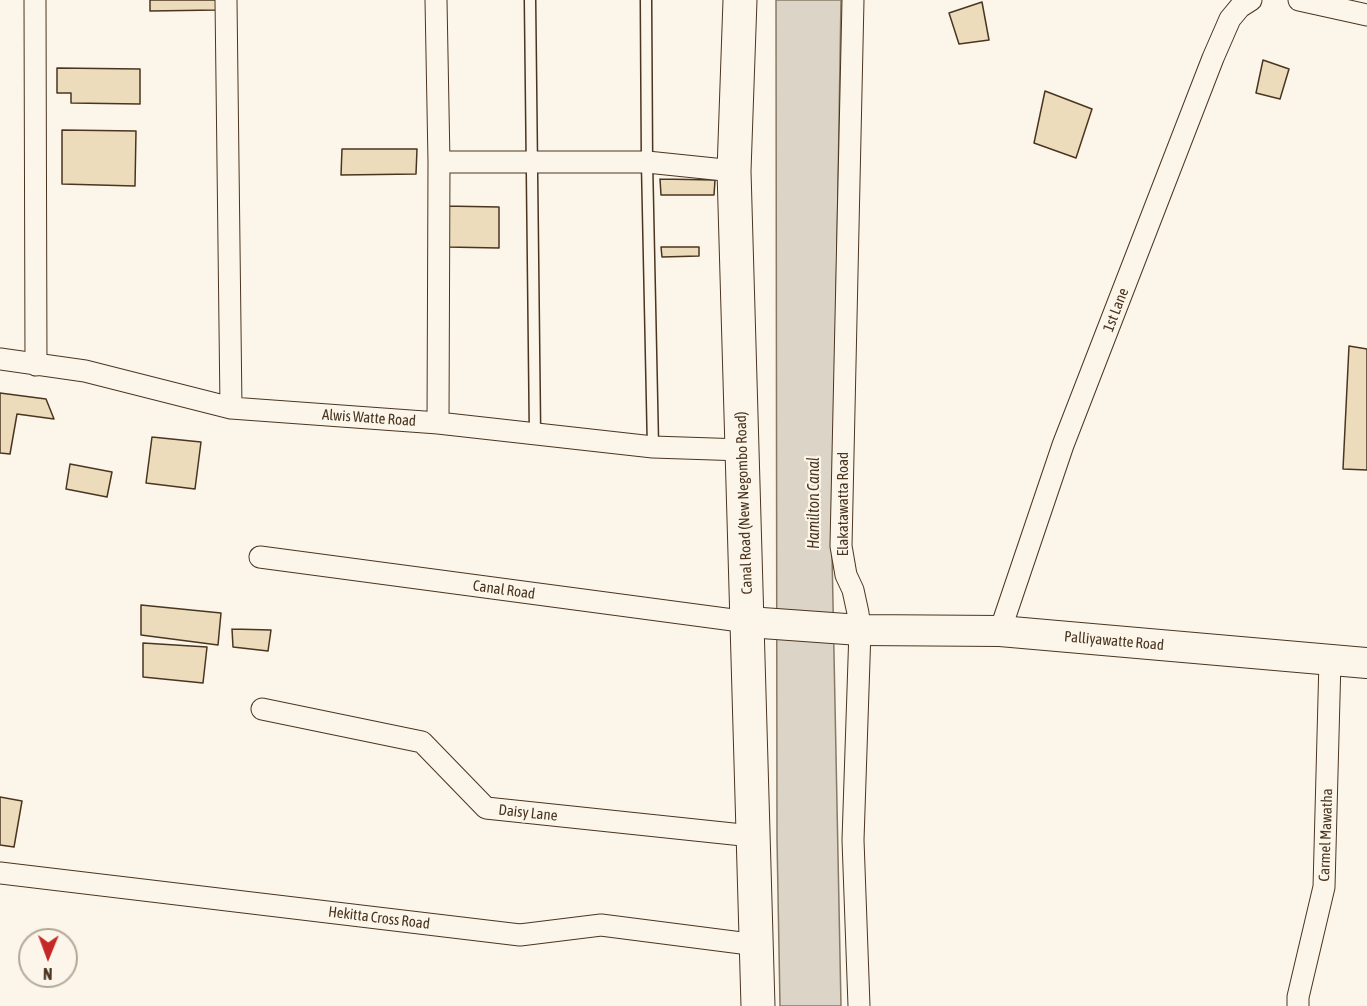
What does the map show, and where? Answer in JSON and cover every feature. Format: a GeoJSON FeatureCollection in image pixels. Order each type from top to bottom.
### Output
{"type":"FeatureCollection","features":[{"type":"Feature","properties":{"kind":"main road","name":"Canal Road (New Negombo Road)"},"geometry":{"type":"LineString","coordinates":[[740,0],[734,171],[758,1006]]}},
{"type":"Feature","properties":{"kind":"street"},"geometry":{"type":"LineString","coordinates":[[35,0],[36,365]]}},
{"type":"Feature","properties":{"kind":"street"},"geometry":{"type":"LineString","coordinates":[[226,0],[231,408]]}},
{"type":"Feature","properties":{"kind":"street"},"geometry":{"type":"LineString","coordinates":[[436,0],[439,162],[438,423]]}},
{"type":"Feature","properties":{"kind":"street","name":"Elakatawatta Road"},"geometry":{"type":"LineString","coordinates":[[853,0],[841,546],[846,575],[853,590],[860,630],[853,840],[859,1006]]}},
{"type":"Feature","properties":{"kind":"street","name":"1st Lane"},"geometry":{"type":"LineString","coordinates":[[1000,631],[1063,445],[1231,10],[1251,0]]}},
{"type":"Feature","properties":{"kind":"street"},"geometry":{"type":"LineString","coordinates":[[1299,0],[1367,15]]}},
{"type":"Feature","properties":{"kind":"street"},"geometry":{"type":"LineString","coordinates":[[439,162],[647,162],[734,171]]}},
{"type":"Feature","properties":{"kind":"street","name":"Alwis Watte Road"},"geometry":{"type":"LineString","coordinates":[[0,359],[86,371],[231,408],[438,423],[653,447],[742,450]]}},
{"type":"Feature","properties":{"kind":"street","name":"Canal Road"},"geometry":{"type":"LineString","coordinates":[[260,557],[748,622]]}},
{"type":"Feature","properties":{"kind":"street","name":"Palliyawatte Road"},"geometry":{"type":"LineString","coordinates":[[748,622],[860,630],[1000,631],[1367,663]]}},
{"type":"Feature","properties":{"kind":"street","name":"Carmel Mawatha"},"geometry":{"type":"LineString","coordinates":[[1298,1006],[1298,997],[1324,887],[1330,660]]}},
{"type":"Feature","properties":{"kind":"street","name":"Daisy Lane"},"geometry":{"type":"LineString","coordinates":[[262,709],[422,742],[486,808],[752,836]]}},
{"type":"Feature","properties":{"kind":"street","name":"Hekitta Cross Road"},"geometry":{"type":"LineString","coordinates":[[0,873],[520,935],[601,924],[757,945]]}},
{"type":"Feature","properties":{"kind":"lane"},"geometry":{"type":"LineString","coordinates":[[530,0],[535,433]]}},
{"type":"Feature","properties":{"kind":"lane"},"geometry":{"type":"LineString","coordinates":[[646,0],[653,447]]}},
{"type":"Feature","properties":{"kind":"water","name":"Hamilton Canal"},"geometry":{"type":"Polygon","coordinates":[[[776,0],[841,0],[832,553],[841,1006],[780,1006],[777,838],[776,0]]]}},
{"type":"Feature","properties":{"kind":"building"},"geometry":{"type":"Polygon","coordinates":[[[150,0],[218,0],[217,10],[150,11],[150,0]]]}},
{"type":"Feature","properties":{"kind":"building"},"geometry":{"type":"Polygon","coordinates":[[[982,2],[989,40],[959,44],[949,13],[982,2]]]}},
{"type":"Feature","properties":{"kind":"building"},"geometry":{"type":"Polygon","coordinates":[[[1263,60],[1289,69],[1280,99],[1256,93],[1263,60]]]}},
{"type":"Feature","properties":{"kind":"building"},"geometry":{"type":"Polygon","coordinates":[[[57,68],[140,69],[140,104],[71,103],[71,93],[57,93],[57,68]]]}},
{"type":"Feature","properties":{"kind":"building"},"geometry":{"type":"Polygon","coordinates":[[[1045,91],[1092,109],[1076,158],[1034,143],[1045,91]]]}},
{"type":"Feature","properties":{"kind":"building"},"geometry":{"type":"Polygon","coordinates":[[[62,130],[136,131],[135,186],[62,184],[62,130]]]}},
{"type":"Feature","properties":{"kind":"building"},"geometry":{"type":"Polygon","coordinates":[[[342,149],[417,149],[416,174],[341,175],[342,149]]]}},
{"type":"Feature","properties":{"kind":"building"},"geometry":{"type":"Polygon","coordinates":[[[660,179],[715,180],[714,195],[661,195],[660,179]]]}},
{"type":"Feature","properties":{"kind":"building"},"geometry":{"type":"Polygon","coordinates":[[[444,206],[499,207],[499,248],[447,247],[444,206]]]}},
{"type":"Feature","properties":{"kind":"building"},"geometry":{"type":"Polygon","coordinates":[[[661,247],[699,247],[699,256],[662,257],[661,247]]]}},
{"type":"Feature","properties":{"kind":"building"},"geometry":{"type":"Polygon","coordinates":[[[1349,346],[1367,349],[1367,470],[1343,469],[1349,346]]]}},
{"type":"Feature","properties":{"kind":"building"},"geometry":{"type":"Polygon","coordinates":[[[0,393],[46,399],[54,419],[17,414],[10,454],[0,453],[0,393]]]}},
{"type":"Feature","properties":{"kind":"building"},"geometry":{"type":"Polygon","coordinates":[[[152,437],[201,442],[195,489],[146,483],[152,437]]]}},
{"type":"Feature","properties":{"kind":"building"},"geometry":{"type":"Polygon","coordinates":[[[70,464],[112,472],[107,497],[66,489],[70,464]]]}},
{"type":"Feature","properties":{"kind":"building"},"geometry":{"type":"Polygon","coordinates":[[[141,605],[221,613],[218,645],[141,635],[141,605]]]}},
{"type":"Feature","properties":{"kind":"building"},"geometry":{"type":"Polygon","coordinates":[[[232,629],[271,630],[268,651],[233,647],[232,629]]]}},
{"type":"Feature","properties":{"kind":"building"},"geometry":{"type":"Polygon","coordinates":[[[143,643],[207,647],[203,683],[143,677],[143,643]]]}},
{"type":"Feature","properties":{"kind":"building"},"geometry":{"type":"Polygon","coordinates":[[[0,797],[22,801],[14,847],[0,845],[0,797]]]}}]}
